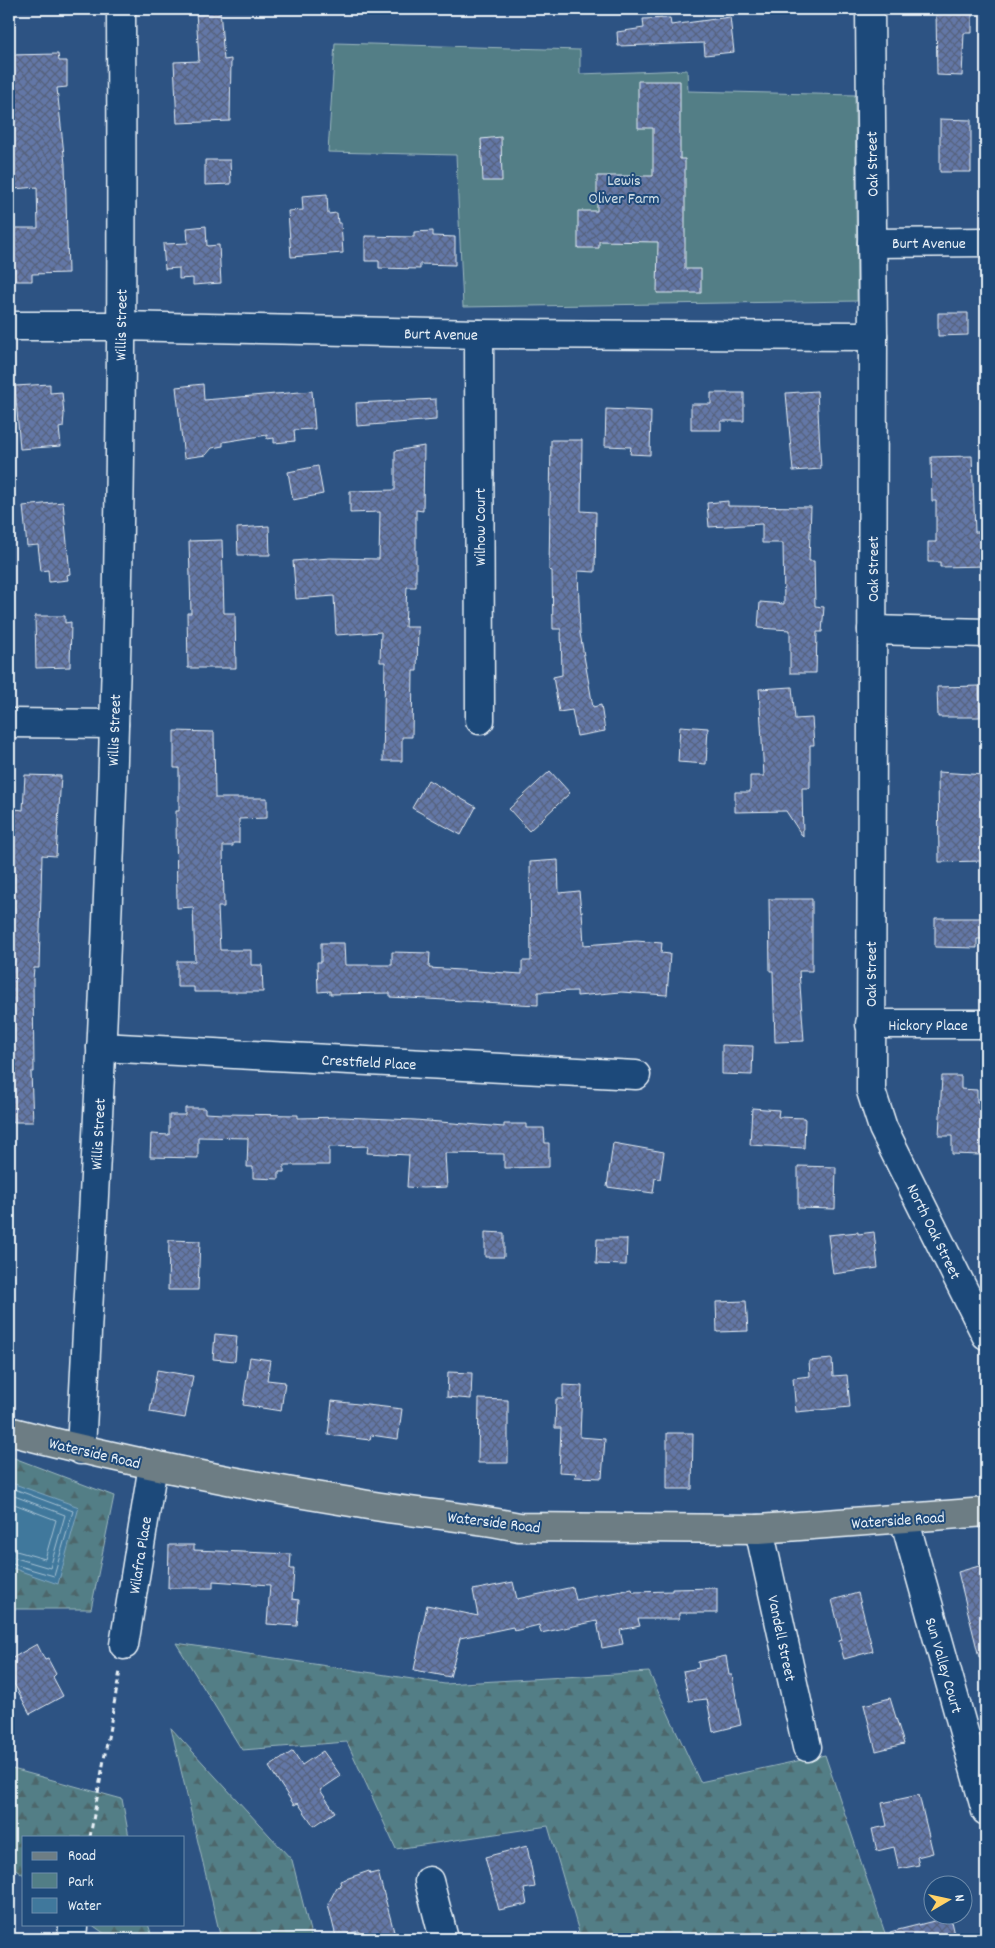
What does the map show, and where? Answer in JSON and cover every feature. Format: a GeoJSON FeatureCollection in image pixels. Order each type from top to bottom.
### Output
{"type":"FeatureCollection","features":[{"type":"Feature","properties":{"kind":"main road","name":"Waterside Road"},"geometry":{"type":"LineString","coordinates":[[9,1431],[82,1450],[153,1465],[359,1504],[479,1518],[519,1527],[760,1529],[986,1512]]}},
{"type":"Feature","properties":{"kind":"street","name":"Willis Street"},"geometry":{"type":"LineString","coordinates":[[82,1450],[114,724],[120,326],[121,9]]}},
{"type":"Feature","properties":{"kind":"street","name":"Oak Street"},"geometry":{"type":"LineString","coordinates":[[870,9],[873,336],[870,1024],[871,1091],[883,1128]]}},
{"type":"Feature","properties":{"kind":"street","name":"Burt Avenue"},"geometry":{"type":"LineString","coordinates":[[872,242],[986,242]]}},
{"type":"Feature","properties":{"kind":"street","name":"Burt Avenue"},"geometry":{"type":"LineString","coordinates":[[9,326],[120,326],[479,334],[873,336]]}},
{"type":"Feature","properties":{"kind":"street","name":"Wilhow Court"},"geometry":{"type":"LineString","coordinates":[[479,334],[480,720]]}},
{"type":"Feature","properties":{"kind":"street"},"geometry":{"type":"LineString","coordinates":[[872,630],[986,633]]}},
{"type":"Feature","properties":{"kind":"street"},"geometry":{"type":"LineString","coordinates":[[9,723],[114,724]]}},
{"type":"Feature","properties":{"kind":"street","name":"Hickory Place"},"geometry":{"type":"LineString","coordinates":[[870,1024],[986,1024]]}},
{"type":"Feature","properties":{"kind":"street","name":"Crestfield Place"},"geometry":{"type":"LineString","coordinates":[[101,1047],[636,1075]]}},
{"type":"Feature","properties":{"kind":"street","name":"North Oak Street"},"geometry":{"type":"LineString","coordinates":[[883,1128],[986,1335]]}},
{"type":"Feature","properties":{"kind":"street","name":"Wilafra Place"},"geometry":{"type":"LineString","coordinates":[[124,1646],[153,1465]]}},
{"type":"Feature","properties":{"kind":"street","name":"Sun Valley Court"},"geometry":{"type":"LineString","coordinates":[[904,1518],[986,1811]]}},
{"type":"Feature","properties":{"kind":"street","name":"Vandell Street"},"geometry":{"type":"LineString","coordinates":[[760,1529],[807,1746]]}},
{"type":"Feature","properties":{"kind":"street"},"geometry":{"type":"LineString","coordinates":[[429,1881],[444,1939]]}},
{"type":"Feature","properties":{"kind":"path"},"geometry":{"type":"LineString","coordinates":[[90,1836],[124,1646]]}},
{"type":"Feature","properties":{"kind":"green space","name":"Lewis Oliver Farm"},"geometry":{"type":"Polygon","coordinates":[[[335,43],[580,50],[580,74],[687,70],[688,91],[855,95],[857,301],[463,307],[456,155],[328,152],[335,43]]]}},
{"type":"Feature","properties":{"kind":"green space"},"geometry":{"type":"Polygon","coordinates":[[[9,1456],[114,1496],[91,1609],[9,1609],[9,1456]]]}},
{"type":"Feature","properties":{"kind":"green space"},"geometry":{"type":"Polygon","coordinates":[[[176,1643],[445,1684],[649,1672],[700,1782],[825,1755],[887,1939],[581,1939],[548,1826],[396,1849],[347,1742],[242,1750],[176,1643]]]}},
{"type":"Feature","properties":{"kind":"green space"},"geometry":{"type":"Polygon","coordinates":[[[171,1728],[292,1860],[312,1939],[221,1939],[171,1728]]]}},
{"type":"Feature","properties":{"kind":"green space"},"geometry":{"type":"Polygon","coordinates":[[[9,1768],[122,1799],[129,1836],[22,1836],[22,1874],[9,1864],[9,1768]]]}},
{"type":"Feature","properties":{"kind":"green space"},"geometry":{"type":"Polygon","coordinates":[[[94,1926],[149,1926],[153,1939],[104,1939],[105,1934],[94,1926]]]}},
{"type":"Feature","properties":{"kind":"water"},"geometry":{"type":"Polygon","coordinates":[[[9,1482],[79,1507],[58,1584],[9,1567],[9,1482]]]}},
{"type":"Feature","properties":{"kind":"building"},"geometry":{"type":"Polygon","coordinates":[[[220,9],[224,60],[231,59],[230,121],[177,123],[174,62],[199,61],[196,11],[220,9]]]}},
{"type":"Feature","properties":{"kind":"building"},"geometry":{"type":"Polygon","coordinates":[[[936,9],[972,9],[972,33],[964,33],[962,76],[937,75],[936,9]]]}},
{"type":"Feature","properties":{"kind":"building"},"geometry":{"type":"Polygon","coordinates":[[[730,17],[734,52],[705,55],[704,43],[618,46],[617,32],[644,28],[643,19],[670,18],[671,25],[730,17]]]}},
{"type":"Feature","properties":{"kind":"building"},"geometry":{"type":"Polygon","coordinates":[[[58,54],[59,61],[67,61],[67,87],[57,88],[65,164],[68,273],[32,274],[32,281],[10,281],[9,228],[38,228],[37,187],[13,189],[9,150],[9,55],[58,54]]]}},
{"type":"Feature","properties":{"kind":"building"},"geometry":{"type":"Polygon","coordinates":[[[638,81],[680,81],[680,159],[685,159],[685,269],[701,269],[701,293],[657,293],[658,242],[599,241],[599,248],[578,248],[578,211],[597,211],[597,176],[653,176],[653,128],[638,128],[638,81]]]}},
{"type":"Feature","properties":{"kind":"building"},"geometry":{"type":"Polygon","coordinates":[[[940,119],[971,120],[971,172],[940,172],[940,119]]]}},
{"type":"Feature","properties":{"kind":"building"},"geometry":{"type":"Polygon","coordinates":[[[501,137],[502,181],[483,181],[481,139],[501,137]]]}},
{"type":"Feature","properties":{"kind":"building"},"geometry":{"type":"Polygon","coordinates":[[[205,160],[230,160],[231,184],[205,185],[205,160]]]}},
{"type":"Feature","properties":{"kind":"building"},"geometry":{"type":"Polygon","coordinates":[[[327,194],[328,214],[337,213],[338,223],[341,223],[343,253],[291,257],[288,211],[303,210],[302,196],[327,194]]]}},
{"type":"Feature","properties":{"kind":"building"},"geometry":{"type":"Polygon","coordinates":[[[206,226],[207,246],[219,245],[221,283],[193,285],[193,278],[179,279],[179,268],[165,269],[163,244],[188,243],[187,228],[206,226]]]}},
{"type":"Feature","properties":{"kind":"building"},"geometry":{"type":"Polygon","coordinates":[[[433,231],[433,236],[455,237],[455,265],[420,264],[420,269],[379,268],[379,261],[365,261],[365,236],[414,237],[414,232],[433,231]]]}},
{"type":"Feature","properties":{"kind":"building"},"geometry":{"type":"Polygon","coordinates":[[[938,313],[968,313],[968,335],[938,336],[938,313]]]}},
{"type":"Feature","properties":{"kind":"building"},"geometry":{"type":"Polygon","coordinates":[[[50,384],[50,393],[62,392],[64,415],[63,427],[59,428],[61,446],[20,449],[15,386],[50,384]]]}},
{"type":"Feature","properties":{"kind":"building"},"geometry":{"type":"Polygon","coordinates":[[[203,384],[204,400],[312,391],[315,429],[294,430],[295,441],[274,443],[274,438],[267,439],[267,435],[223,442],[223,446],[212,448],[206,455],[184,458],[176,387],[203,384]]]}},
{"type":"Feature","properties":{"kind":"building"},"geometry":{"type":"Polygon","coordinates":[[[817,391],[821,469],[793,471],[786,393],[817,391]]]}},
{"type":"Feature","properties":{"kind":"building"},"geometry":{"type":"Polygon","coordinates":[[[711,393],[744,393],[744,421],[721,421],[721,430],[691,430],[691,404],[711,404],[711,393]]]}},
{"type":"Feature","properties":{"kind":"building"},"geometry":{"type":"Polygon","coordinates":[[[436,399],[436,420],[357,426],[356,403],[436,399]]]}},
{"type":"Feature","properties":{"kind":"building"},"geometry":{"type":"Polygon","coordinates":[[[606,409],[651,411],[650,455],[630,454],[631,447],[605,446],[606,409]]]}},
{"type":"Feature","properties":{"kind":"building"},"geometry":{"type":"Polygon","coordinates":[[[551,440],[582,440],[581,511],[596,512],[595,572],[578,571],[580,633],[593,707],[601,705],[605,731],[577,736],[572,710],[559,712],[553,677],[562,675],[561,629],[553,629],[552,571],[549,570],[551,440]]]}},
{"type":"Feature","properties":{"kind":"building"},"geometry":{"type":"Polygon","coordinates":[[[424,446],[423,511],[416,510],[416,587],[407,587],[405,627],[418,627],[417,671],[413,671],[412,737],[402,737],[402,761],[383,761],[385,662],[380,662],[381,632],[336,635],[334,596],[296,599],[293,561],[330,558],[379,559],[380,512],[350,513],[350,491],[395,490],[395,451],[424,446]]]}},
{"type":"Feature","properties":{"kind":"building"},"geometry":{"type":"Polygon","coordinates":[[[972,456],[975,532],[986,532],[986,566],[940,567],[940,562],[928,562],[928,542],[936,542],[936,501],[932,501],[931,457],[972,456]]]}},
{"type":"Feature","properties":{"kind":"building"},"geometry":{"type":"Polygon","coordinates":[[[318,466],[323,494],[293,500],[288,472],[318,466]]]}},
{"type":"Feature","properties":{"kind":"building"},"geometry":{"type":"Polygon","coordinates":[[[728,501],[728,506],[811,507],[809,561],[814,561],[815,606],[824,607],[822,632],[817,632],[816,673],[790,673],[790,630],[758,628],[760,602],[784,604],[783,543],[762,543],[762,524],[709,527],[707,503],[728,501]]]}},
{"type":"Feature","properties":{"kind":"building"},"geometry":{"type":"Polygon","coordinates":[[[63,502],[70,574],[67,575],[68,580],[49,582],[48,570],[41,571],[38,545],[27,546],[23,506],[63,502]]]}},
{"type":"Feature","properties":{"kind":"building"},"geometry":{"type":"Polygon","coordinates":[[[269,526],[270,555],[238,555],[237,528],[269,526]]]}},
{"type":"Feature","properties":{"kind":"building"},"geometry":{"type":"Polygon","coordinates":[[[222,540],[224,613],[235,613],[236,668],[188,668],[187,613],[191,613],[189,541],[222,540]]]}},
{"type":"Feature","properties":{"kind":"building"},"geometry":{"type":"Polygon","coordinates":[[[35,616],[65,616],[65,623],[71,622],[70,667],[36,668],[35,616]]]}},
{"type":"Feature","properties":{"kind":"building"},"geometry":{"type":"Polygon","coordinates":[[[979,686],[980,717],[938,717],[937,687],[979,686]]]}},
{"type":"Feature","properties":{"kind":"building"},"geometry":{"type":"Polygon","coordinates":[[[792,687],[795,719],[812,718],[814,745],[810,745],[810,788],[802,788],[803,837],[786,811],[735,812],[735,792],[750,792],[750,776],[764,776],[759,689],[792,687]]]}},
{"type":"Feature","properties":{"kind":"building"},"geometry":{"type":"Polygon","coordinates":[[[680,726],[708,728],[706,764],[678,762],[680,726]]]}},
{"type":"Feature","properties":{"kind":"building"},"geometry":{"type":"Polygon","coordinates":[[[174,731],[214,732],[215,798],[267,798],[267,818],[239,819],[239,843],[233,843],[233,846],[223,846],[224,907],[218,907],[220,950],[251,950],[251,965],[262,965],[263,992],[194,992],[194,987],[177,987],[177,961],[195,961],[193,907],[177,908],[176,811],[179,811],[179,768],[174,768],[174,731]]]}},
{"type":"Feature","properties":{"kind":"building"},"geometry":{"type":"Polygon","coordinates":[[[550,771],[570,793],[529,831],[509,809],[550,771]]]}},
{"type":"Feature","properties":{"kind":"building"},"geometry":{"type":"Polygon","coordinates":[[[938,772],[986,775],[986,804],[982,804],[982,861],[939,862],[938,772]]]}},
{"type":"Feature","properties":{"kind":"building"},"geometry":{"type":"Polygon","coordinates":[[[25,775],[61,776],[56,856],[42,855],[39,968],[34,968],[33,979],[34,1072],[31,1072],[33,1122],[9,1122],[10,875],[15,809],[23,810],[25,775]]]}},
{"type":"Feature","properties":{"kind":"building"},"geometry":{"type":"Polygon","coordinates":[[[428,780],[476,807],[461,835],[412,808],[428,780]]]}},
{"type":"Feature","properties":{"kind":"building"},"geometry":{"type":"Polygon","coordinates":[[[558,860],[559,893],[579,891],[584,945],[636,941],[662,943],[661,953],[670,954],[667,995],[621,992],[577,996],[577,991],[538,992],[538,1005],[390,997],[390,993],[330,994],[330,991],[318,992],[317,962],[321,962],[321,943],[344,943],[345,965],[392,965],[392,952],[430,953],[429,968],[522,974],[522,961],[531,961],[530,862],[558,860]]]}},
{"type":"Feature","properties":{"kind":"building"},"geometry":{"type":"Polygon","coordinates":[[[769,899],[812,899],[812,971],[799,971],[804,1041],[775,1042],[773,971],[770,971],[769,899]]]}},
{"type":"Feature","properties":{"kind":"building"},"geometry":{"type":"Polygon","coordinates":[[[935,918],[984,918],[983,939],[977,939],[977,948],[935,947],[935,918]]]}},
{"type":"Feature","properties":{"kind":"building"},"geometry":{"type":"Polygon","coordinates":[[[722,1045],[753,1046],[752,1075],[722,1074],[722,1045]]]}},
{"type":"Feature","properties":{"kind":"building"},"geometry":{"type":"Polygon","coordinates":[[[942,1076],[961,1076],[961,1089],[977,1090],[977,1102],[982,1102],[981,1155],[952,1154],[952,1136],[939,1136],[942,1076]]]}},
{"type":"Feature","properties":{"kind":"building"},"geometry":{"type":"Polygon","coordinates":[[[185,1108],[205,1108],[205,1113],[298,1115],[298,1118],[342,1117],[415,1120],[504,1127],[504,1124],[526,1124],[526,1128],[544,1128],[545,1143],[549,1143],[549,1167],[504,1168],[504,1154],[445,1153],[447,1187],[423,1188],[407,1187],[409,1155],[367,1153],[368,1146],[329,1147],[329,1165],[284,1165],[284,1172],[279,1172],[279,1179],[253,1178],[253,1167],[247,1167],[248,1138],[198,1137],[198,1158],[150,1157],[151,1134],[169,1135],[169,1115],[185,1115],[185,1108]]]}},
{"type":"Feature","properties":{"kind":"building"},"geometry":{"type":"Polygon","coordinates":[[[752,1108],[779,1110],[778,1117],[805,1118],[804,1148],[750,1145],[752,1108]]]}},
{"type":"Feature","properties":{"kind":"building"},"geometry":{"type":"Polygon","coordinates":[[[613,1143],[664,1152],[660,1179],[655,1178],[653,1193],[607,1187],[613,1143]]]}},
{"type":"Feature","properties":{"kind":"building"},"geometry":{"type":"Polygon","coordinates":[[[798,1166],[836,1167],[835,1209],[798,1208],[798,1166]]]}},
{"type":"Feature","properties":{"kind":"building"},"geometry":{"type":"Polygon","coordinates":[[[485,1232],[504,1233],[504,1257],[485,1257],[485,1232]]]}},
{"type":"Feature","properties":{"kind":"building"},"geometry":{"type":"Polygon","coordinates":[[[858,1232],[858,1234],[874,1232],[878,1268],[833,1274],[828,1235],[858,1232]]]}},
{"type":"Feature","properties":{"kind":"building"},"geometry":{"type":"Polygon","coordinates":[[[597,1239],[627,1239],[626,1265],[596,1264],[597,1239]]]}},
{"type":"Feature","properties":{"kind":"building"},"geometry":{"type":"Polygon","coordinates":[[[169,1240],[200,1241],[198,1290],[168,1290],[169,1240]]]}},
{"type":"Feature","properties":{"kind":"building"},"geometry":{"type":"Polygon","coordinates":[[[746,1301],[748,1331],[717,1332],[716,1302],[746,1301]]]}},
{"type":"Feature","properties":{"kind":"building"},"geometry":{"type":"Polygon","coordinates":[[[215,1334],[237,1336],[235,1361],[213,1359],[215,1334]]]}},
{"type":"Feature","properties":{"kind":"building"},"geometry":{"type":"Polygon","coordinates":[[[250,1357],[270,1360],[267,1380],[285,1382],[281,1411],[243,1405],[250,1357]]]}},
{"type":"Feature","properties":{"kind":"building"},"geometry":{"type":"Polygon","coordinates":[[[832,1359],[833,1376],[847,1375],[850,1407],[796,1412],[793,1378],[810,1376],[809,1361],[832,1359]]]}},
{"type":"Feature","properties":{"kind":"building"},"geometry":{"type":"Polygon","coordinates":[[[157,1370],[193,1376],[185,1418],[150,1412],[157,1370]]]}},
{"type":"Feature","properties":{"kind":"building"},"geometry":{"type":"Polygon","coordinates":[[[448,1372],[472,1373],[471,1399],[447,1397],[448,1372]]]}},
{"type":"Feature","properties":{"kind":"building"},"geometry":{"type":"Polygon","coordinates":[[[563,1385],[582,1386],[580,1437],[605,1439],[602,1478],[575,1477],[576,1473],[559,1472],[561,1428],[555,1428],[556,1399],[563,1399],[563,1385]]]}},
{"type":"Feature","properties":{"kind":"building"},"geometry":{"type":"Polygon","coordinates":[[[479,1399],[508,1400],[508,1463],[478,1463],[479,1399]]]}},
{"type":"Feature","properties":{"kind":"building"},"geometry":{"type":"Polygon","coordinates":[[[332,1401],[402,1409],[398,1439],[371,1435],[370,1440],[328,1435],[332,1401]]]}},
{"type":"Feature","properties":{"kind":"building"},"geometry":{"type":"Polygon","coordinates":[[[667,1433],[693,1433],[692,1489],[667,1489],[667,1433]]]}},
{"type":"Feature","properties":{"kind":"building"},"geometry":{"type":"Polygon","coordinates":[[[169,1545],[194,1545],[194,1550],[291,1554],[290,1569],[294,1569],[292,1599],[299,1600],[297,1626],[267,1624],[270,1585],[213,1581],[213,1588],[168,1588],[169,1545]]]}},
{"type":"Feature","properties":{"kind":"building"},"geometry":{"type":"Polygon","coordinates":[[[986,1564],[986,1656],[979,1657],[958,1572],[986,1564]]]}},
{"type":"Feature","properties":{"kind":"building"},"geometry":{"type":"Polygon","coordinates":[[[513,1582],[517,1599],[573,1587],[576,1600],[632,1589],[633,1592],[717,1588],[717,1613],[679,1613],[679,1619],[638,1619],[640,1626],[620,1630],[623,1644],[602,1648],[597,1621],[541,1633],[539,1625],[514,1631],[513,1627],[460,1638],[450,1677],[414,1670],[427,1605],[478,1616],[473,1590],[513,1582]]]}},
{"type":"Feature","properties":{"kind":"building"},"geometry":{"type":"Polygon","coordinates":[[[858,1593],[873,1651],[844,1659],[839,1641],[842,1640],[832,1600],[858,1593]]]}},
{"type":"Feature","properties":{"kind":"building"},"geometry":{"type":"Polygon","coordinates":[[[37,1644],[45,1660],[48,1659],[56,1674],[53,1677],[63,1696],[30,1714],[9,1674],[9,1660],[37,1644]]]}},
{"type":"Feature","properties":{"kind":"building"},"geometry":{"type":"Polygon","coordinates":[[[726,1656],[729,1675],[732,1675],[741,1725],[713,1732],[707,1699],[689,1701],[683,1671],[699,1668],[698,1662],[726,1656]]]}},
{"type":"Feature","properties":{"kind":"building"},"geometry":{"type":"Polygon","coordinates":[[[890,1698],[904,1744],[876,1751],[864,1705],[890,1698]]]}},
{"type":"Feature","properties":{"kind":"building"},"geometry":{"type":"Polygon","coordinates":[[[293,1751],[302,1765],[323,1751],[341,1776],[320,1790],[335,1812],[314,1826],[298,1803],[294,1805],[269,1767],[293,1751]]]}},
{"type":"Feature","properties":{"kind":"building"},"geometry":{"type":"Polygon","coordinates":[[[919,1795],[933,1853],[917,1857],[919,1865],[899,1869],[894,1847],[877,1851],[872,1829],[887,1826],[882,1803],[919,1795]]]}},
{"type":"Feature","properties":{"kind":"building"},"geometry":{"type":"Polygon","coordinates":[[[527,1846],[535,1887],[524,1889],[527,1904],[499,1910],[485,1857],[527,1846]]]}},
{"type":"Feature","properties":{"kind":"building"},"geometry":{"type":"Polygon","coordinates":[[[369,1871],[370,1874],[378,1872],[396,1939],[361,1939],[359,1931],[336,1937],[328,1904],[337,1887],[341,1886],[340,1881],[369,1871]]]}},
{"type":"Feature","properties":{"kind":"building"},"geometry":{"type":"Polygon","coordinates":[[[922,1924],[922,1926],[952,1926],[955,1939],[891,1939],[890,1932],[922,1924]]]}}]}
